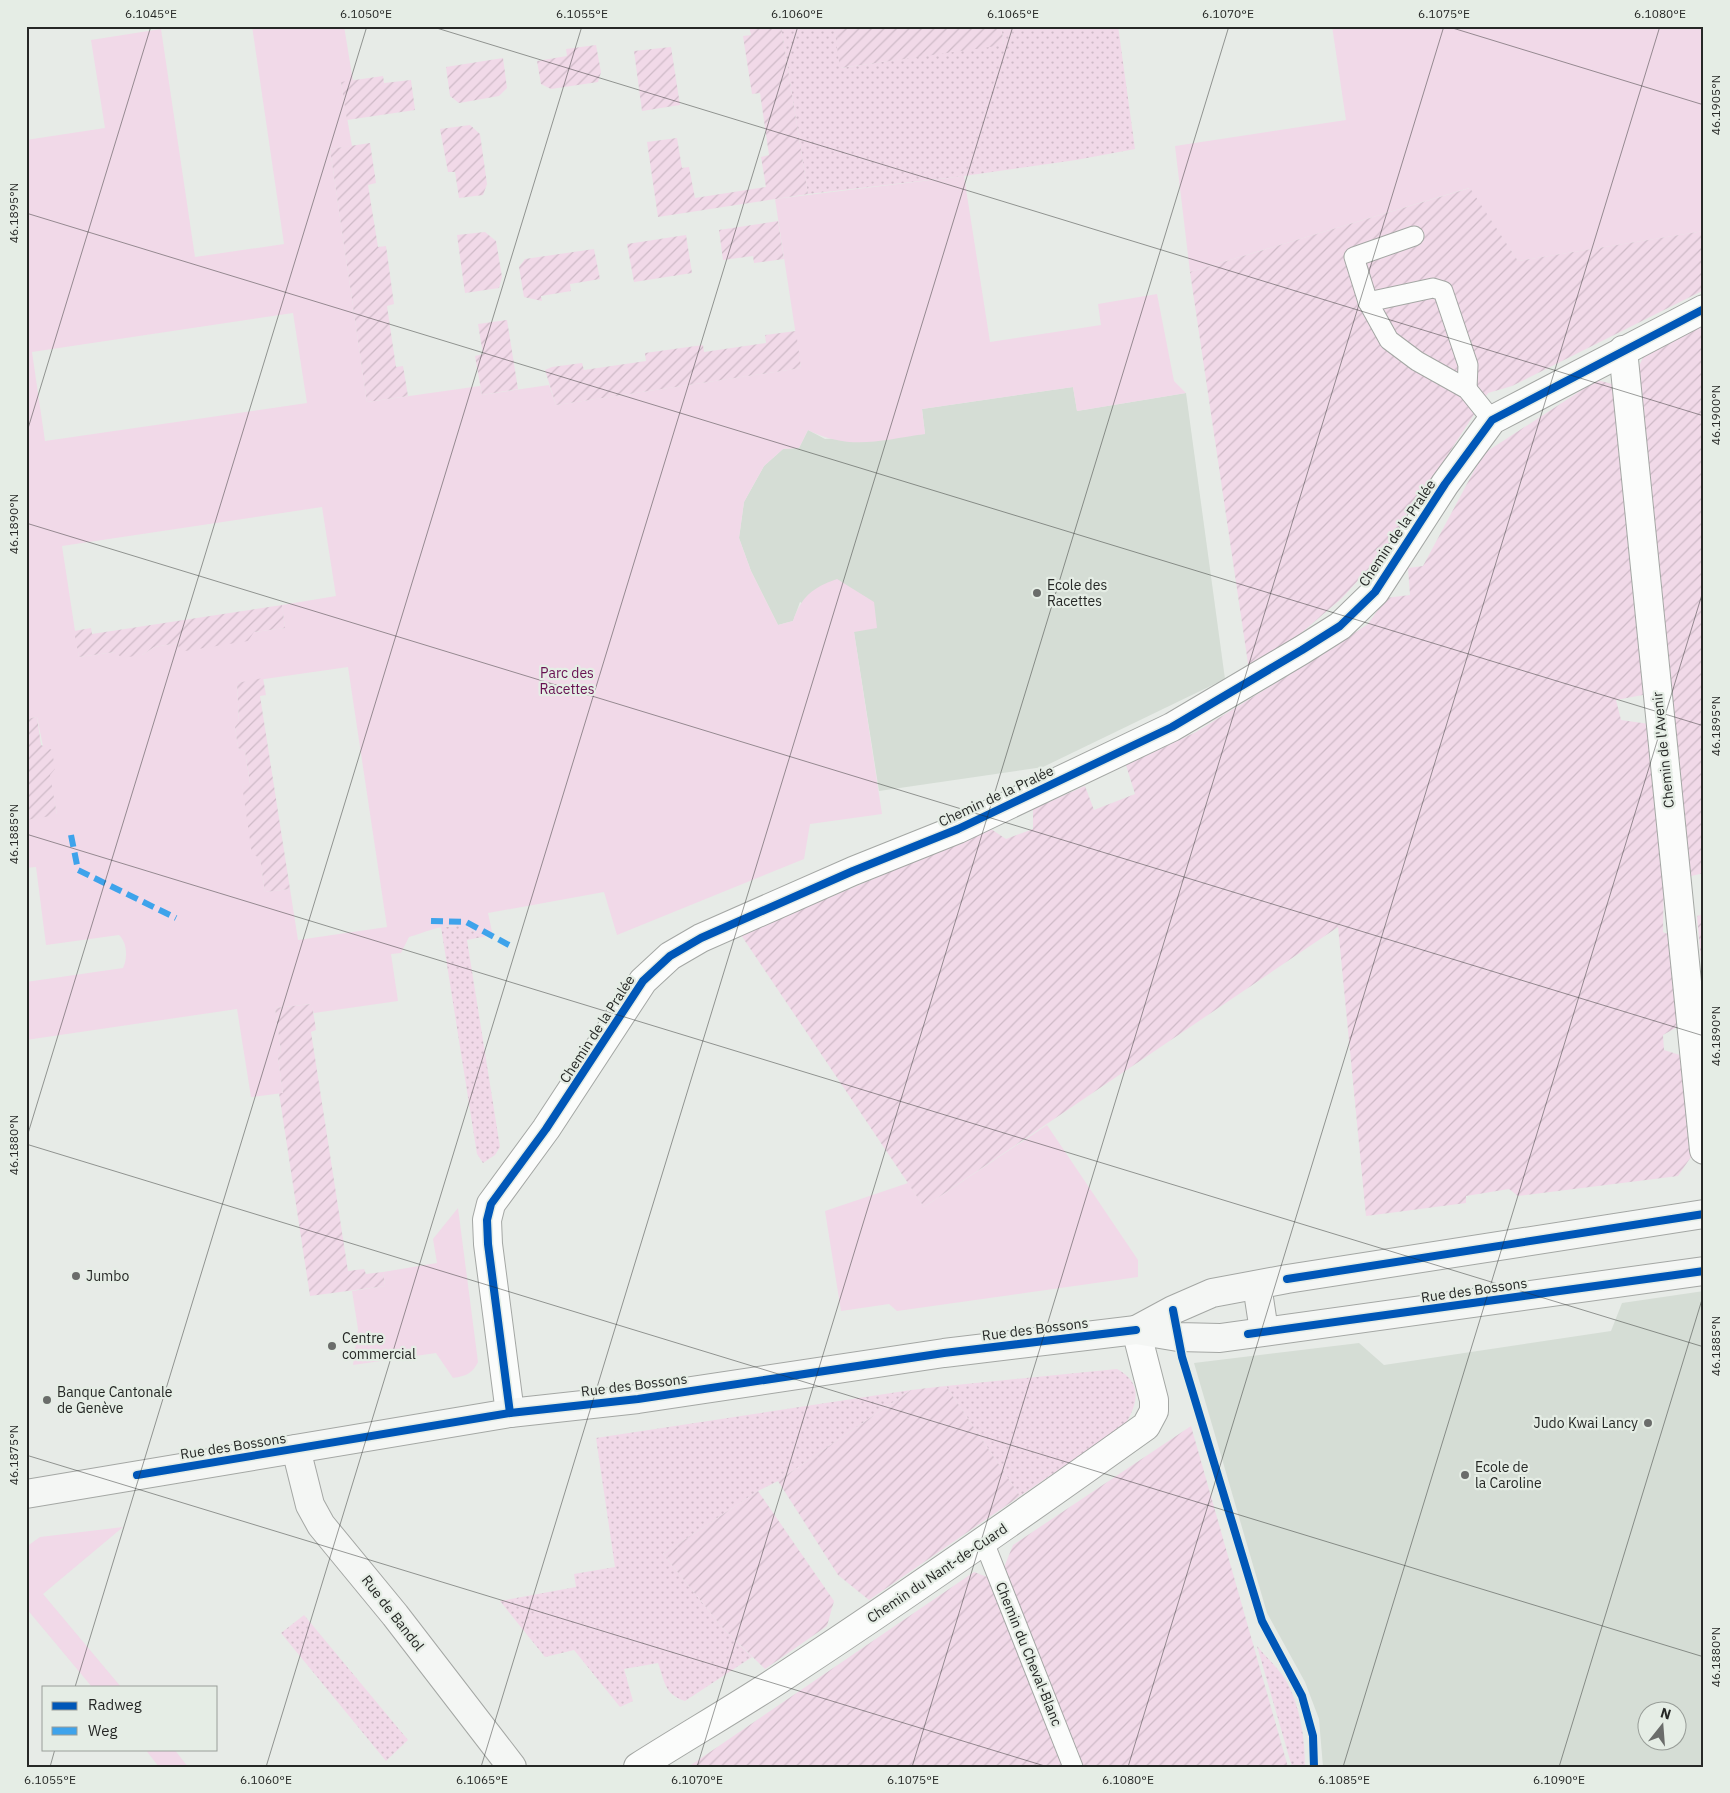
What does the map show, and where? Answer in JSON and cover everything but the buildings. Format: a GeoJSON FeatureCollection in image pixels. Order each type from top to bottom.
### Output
{"type":"FeatureCollection","features":[{"type":"Feature","properties":{"kind":"street","name":"Chemin de la Pralée"},"geometry":{"type":"LineString","coordinates":[[510,1412],[488,1244],[487,1220],[491,1204],[546,1129],[643,981],[670,956],[702,938],[853,871],[958,829],[1172,727],[1340,626],[1375,592],[1445,484],[1492,420],[1622,350],[1704,309]]}},
{"type":"Feature","properties":{"kind":"street","name":"Chemin de l'Avenir"},"geometry":{"type":"LineString","coordinates":[[1622,350],[1704,1150]]}},
{"type":"Feature","properties":{"kind":"street","name":"Rue des Bossons"},"geometry":{"type":"LineString","coordinates":[[1136,1330],[1173,1310],[1212,1293],[1704,1214]]}},
{"type":"Feature","properties":{"kind":"street","name":"Rue des Bossons"},"geometry":{"type":"LineString","coordinates":[[26,1494],[510,1412],[638,1399],[944,1353],[1136,1330],[1178,1337],[1220,1338],[1704,1271]]}},
{"type":"Feature","properties":{"kind":"street"},"geometry":{"type":"LineString","coordinates":[[1257,1285],[1264,1332]]}},
{"type":"Feature","properties":{"kind":"street","name":"Chemin du Nant-de-Cuard"},"geometry":{"type":"LineString","coordinates":[[638,1767],[794,1670],[984,1542],[1146,1426],[1154,1411],[1154,1400],[1136,1330]]}},
{"type":"Feature","properties":{"kind":"street","name":"Rue de Bandol"},"geometry":{"type":"LineString","coordinates":[[296,1449],[310,1504],[322,1525],[395,1615],[512,1767]]}},
{"type":"Feature","properties":{"kind":"lane"},"geometry":{"type":"LineString","coordinates":[[1414,236],[1354,256],[1368,302],[1390,340],[1417,361],[1467,389],[1492,420]]}},
{"type":"Feature","properties":{"kind":"lane"},"geometry":{"type":"LineString","coordinates":[[1368,302],[1433,288],[1443,290],[1468,364],[1467,389]]}},
{"type":"Feature","properties":{"kind":"lane","name":"Chemin du Cheval-Blanc"},"geometry":{"type":"LineString","coordinates":[[984,1542],[1073,1767]]}},
{"type":"Feature","properties":{"kind":"shaded area","name":"Ecole des Racettes"},"geometry":{"type":"Polygon","coordinates":[[[1073,387],[1077,411],[1186,393],[1225,679],[1043,767],[879,791],[854,632],[800,602],[793,621],[778,625],[751,571],[739,538],[744,502],[764,466],[783,449],[799,448],[808,430],[825,439],[925,434],[922,409],[1073,387]]]}},
{"type":"Feature","properties":{"kind":"shaded area","name":"Ecole de la Caroline"},"geometry":{"type":"Polygon","coordinates":[[[1704,1291],[1704,1767],[1323,1767],[1319,1719],[1305,1682],[1267,1613],[1194,1363],[1359,1343],[1384,1365],[1611,1331],[1622,1303],[1704,1291]]]}},
{"type":"Feature","properties":{"kind":"green space","name":"Parc des Racettes"},"geometry":{"type":"Polygon","coordinates":[[[252,26],[344,26],[353,81],[341,83],[352,146],[330,149],[367,402],[480,386],[482,395],[549,385],[556,405],[801,368],[775,199],[964,176],[990,342],[1101,325],[1098,304],[1157,294],[1174,381],[1186,393],[1077,411],[1073,387],[922,409],[925,434],[880,441],[852,442],[838,440],[808,430],[799,448],[783,449],[764,466],[744,502],[739,538],[751,571],[778,625],[793,621],[800,605],[809,594],[837,579],[874,602],[877,628],[854,632],[882,814],[810,824],[804,859],[617,935],[604,892],[488,913],[493,936],[463,927],[450,926],[436,928],[409,937],[401,953],[391,954],[398,1001],[314,1013],[311,1004],[275,1008],[281,1051],[278,1058],[283,1093],[251,1097],[237,1009],[26,1040],[26,982],[123,968],[126,955],[124,942],[119,935],[46,945],[36,867],[26,868],[26,820],[57,814],[37,717],[26,719],[26,140],[105,128],[91,40],[161,29],[195,257],[284,244],[252,26]],[[293,313],[32,352],[45,441],[307,403],[293,313]],[[322,507],[62,546],[79,657],[115,652],[142,655],[154,647],[178,643],[179,651],[254,632],[285,628],[282,605],[336,596],[322,507]],[[348,667],[237,683],[239,723],[235,727],[238,748],[245,751],[250,784],[242,785],[260,858],[265,892],[290,889],[298,940],[387,927],[348,667]]]}},
{"type":"Feature","properties":{"kind":"green space"},"geometry":{"type":"Polygon","coordinates":[[[749,26],[781,26],[808,194],[658,217],[647,142],[677,138],[682,168],[689,167],[695,198],[766,187],[761,157],[769,155],[760,93],[752,94],[743,36],[751,35],[749,26]]]}},
{"type":"Feature","properties":{"kind":"green space"},"geometry":{"type":"Polygon","coordinates":[[[781,26],[834,26],[841,68],[1004,44],[1001,26],[1118,26],[1135,149],[1076,160],[964,176],[808,194],[781,26]]]}},
{"type":"Feature","properties":{"kind":"green space"},"geometry":{"type":"Polygon","coordinates":[[[834,26],[1001,26],[1004,45],[840,68],[834,26]]]}},
{"type":"Feature","properties":{"kind":"green space"},"geometry":{"type":"Polygon","coordinates":[[[1332,26],[1704,26],[1704,231],[1518,261],[1469,188],[1190,272],[1175,146],[1346,120],[1332,26]]]}},
{"type":"Feature","properties":{"kind":"green space"},"geometry":{"type":"Polygon","coordinates":[[[596,45],[601,72],[598,82],[551,89],[541,84],[537,61],[567,56],[566,49],[596,45]]]}},
{"type":"Feature","properties":{"kind":"green space"},"geometry":{"type":"Polygon","coordinates":[[[671,47],[680,105],[642,111],[634,51],[671,47]]]}},
{"type":"Feature","properties":{"kind":"green space"},"geometry":{"type":"Polygon","coordinates":[[[503,58],[507,88],[499,96],[459,103],[450,96],[446,67],[503,58]]]}},
{"type":"Feature","properties":{"kind":"green space"},"geometry":{"type":"Polygon","coordinates":[[[383,76],[384,83],[411,80],[415,110],[347,120],[341,82],[383,76]]]}},
{"type":"Feature","properties":{"kind":"green space"},"geometry":{"type":"Polygon","coordinates":[[[470,125],[480,134],[487,184],[483,195],[459,198],[455,172],[448,172],[440,129],[470,125]]]}},
{"type":"Feature","properties":{"kind":"green space"},"geometry":{"type":"Polygon","coordinates":[[[370,143],[376,183],[368,185],[378,247],[386,246],[394,304],[387,306],[396,367],[403,366],[408,396],[367,402],[330,149],[370,143]]]}},
{"type":"Feature","properties":{"kind":"green space"},"geometry":{"type":"Polygon","coordinates":[[[1470,188],[1518,261],[1704,231],[1704,290],[1512,386],[1488,393],[1385,551],[1342,598],[1292,641],[1249,670],[1190,272],[1470,188]]]}},
{"type":"Feature","properties":{"kind":"green space"},"geometry":{"type":"Polygon","coordinates":[[[778,221],[784,259],[754,263],[753,256],[723,260],[719,230],[778,221]]]}},
{"type":"Feature","properties":{"kind":"green space"},"geometry":{"type":"Polygon","coordinates":[[[485,232],[496,241],[502,277],[499,288],[465,293],[457,235],[485,232]]]}},
{"type":"Feature","properties":{"kind":"green space"},"geometry":{"type":"Polygon","coordinates":[[[686,235],[692,273],[634,282],[627,244],[686,235]]]}},
{"type":"Feature","properties":{"kind":"green space"},"geometry":{"type":"Polygon","coordinates":[[[594,249],[600,279],[570,284],[571,291],[541,296],[542,301],[524,297],[519,267],[525,259],[594,249]]]}},
{"type":"Feature","properties":{"kind":"green space"},"geometry":{"type":"Polygon","coordinates":[[[507,320],[518,389],[482,395],[475,356],[483,354],[478,324],[507,320]]]}},
{"type":"Feature","properties":{"kind":"green space"},"geometry":{"type":"Polygon","coordinates":[[[1704,320],[1704,873],[1687,877],[1637,371],[1648,346],[1704,320]]]}},
{"type":"Feature","properties":{"kind":"green space"},"geometry":{"type":"Polygon","coordinates":[[[796,331],[801,368],[556,405],[545,370],[552,367],[582,363],[584,370],[646,361],[645,353],[703,345],[704,352],[766,343],[765,335],[796,331]]]}},
{"type":"Feature","properties":{"kind":"green space"},"geometry":{"type":"Polygon","coordinates":[[[1597,380],[1612,384],[1617,393],[1648,694],[1616,700],[1621,720],[1649,724],[1664,872],[1663,932],[1670,935],[1679,1026],[1663,1035],[1664,1050],[1683,1056],[1691,1157],[1678,1176],[1518,1196],[1509,1189],[1466,1196],[1466,1203],[1366,1216],[1338,927],[924,1207],[741,935],[991,829],[1006,839],[1033,829],[1033,809],[1085,786],[1094,810],[1135,794],[1126,765],[1196,732],[1318,657],[1368,624],[1386,598],[1410,595],[1408,568],[1423,566],[1483,454],[1597,380]]]}},
{"type":"Feature","properties":{"kind":"green space"},"geometry":{"type":"Polygon","coordinates":[[[282,605],[285,628],[254,632],[248,641],[179,652],[178,643],[154,647],[142,655],[122,658],[115,652],[79,657],[74,631],[91,628],[92,634],[282,605]]]}},
{"type":"Feature","properties":{"kind":"green space"},"geometry":{"type":"Polygon","coordinates":[[[263,678],[266,695],[260,696],[290,889],[265,892],[260,858],[252,854],[242,785],[250,783],[245,751],[238,748],[235,727],[239,722],[237,683],[263,678]]]}},
{"type":"Feature","properties":{"kind":"green space"},"geometry":{"type":"Polygon","coordinates":[[[37,717],[41,745],[52,750],[55,769],[50,775],[57,815],[26,820],[26,803],[29,802],[26,786],[26,719],[37,717]]]}},
{"type":"Feature","properties":{"kind":"green space"},"geometry":{"type":"Polygon","coordinates":[[[1704,914],[1704,981],[1703,981],[1697,916],[1704,914]]]}},
{"type":"Feature","properties":{"kind":"green space"},"geometry":{"type":"Polygon","coordinates":[[[461,926],[487,936],[467,940],[500,1147],[495,1155],[483,1163],[477,1154],[441,927],[461,926]]]}},
{"type":"Feature","properties":{"kind":"green space"},"geometry":{"type":"Polygon","coordinates":[[[312,1004],[316,1030],[311,1032],[348,1271],[364,1269],[366,1274],[383,1272],[385,1286],[310,1296],[279,1093],[283,1093],[278,1058],[281,1051],[275,1008],[312,1004]]]}},
{"type":"Feature","properties":{"kind":"green space"},"geometry":{"type":"Polygon","coordinates":[[[1047,1125],[1138,1260],[1138,1277],[897,1311],[889,1304],[841,1311],[825,1211],[908,1183],[924,1207],[1047,1125]]]}},
{"type":"Feature","properties":{"kind":"green space"},"geometry":{"type":"Polygon","coordinates":[[[458,1208],[478,1362],[476,1366],[468,1374],[453,1378],[436,1353],[353,1365],[358,1329],[352,1291],[385,1286],[383,1272],[437,1263],[433,1239],[458,1208]]]}},
{"type":"Feature","properties":{"kind":"green space"},"geometry":{"type":"Polygon","coordinates":[[[1117,1369],[1131,1381],[1136,1394],[1133,1409],[1125,1425],[1020,1496],[946,1386],[1117,1369]]]}},
{"type":"Feature","properties":{"kind":"green space"},"geometry":{"type":"Polygon","coordinates":[[[946,1386],[1020,1496],[869,1600],[838,1575],[778,1481],[911,1390],[946,1386]]]}},
{"type":"Feature","properties":{"kind":"green space"},"geometry":{"type":"Polygon","coordinates":[[[911,1390],[778,1481],[758,1491],[663,1554],[722,1627],[752,1657],[685,1701],[669,1691],[658,1663],[624,1669],[633,1701],[620,1707],[574,1650],[545,1657],[500,1601],[576,1587],[574,1574],[615,1567],[596,1438],[911,1390]]]}},
{"type":"Feature","properties":{"kind":"green space"},"geometry":{"type":"Polygon","coordinates":[[[1191,1426],[1288,1767],[1079,1767],[1003,1570],[1013,1545],[1191,1426]]]}},
{"type":"Feature","properties":{"kind":"green space"},"geometry":{"type":"Polygon","coordinates":[[[758,1491],[834,1601],[827,1626],[765,1669],[722,1627],[663,1554],[758,1491]]]}},
{"type":"Feature","properties":{"kind":"green space"},"geometry":{"type":"Polygon","coordinates":[[[123,1527],[43,1594],[120,1686],[91,1686],[26,1608],[26,1547],[40,1537],[123,1527]]]}},
{"type":"Feature","properties":{"kind":"green space"},"geometry":{"type":"Polygon","coordinates":[[[974,1572],[990,1578],[1063,1767],[688,1767],[974,1572]]]}},
{"type":"Feature","properties":{"kind":"green space"},"geometry":{"type":"Polygon","coordinates":[[[304,1615],[408,1740],[386,1761],[281,1633],[304,1615]]]}},
{"type":"Feature","properties":{"kind":"green space"},"geometry":{"type":"Polygon","coordinates":[[[1257,1646],[1279,1670],[1294,1699],[1303,1733],[1305,1767],[1292,1767],[1257,1646]]]}},
{"type":"Feature","properties":{"kind":"green space"},"geometry":{"type":"Polygon","coordinates":[[[146,1750],[175,1750],[188,1767],[159,1767],[146,1750]]]}},
{"type":"Feature","properties":{"kind":"marked path"},"geometry":{"type":"LineString","coordinates":[[71,835],[78,870],[176,918]]}},
{"type":"Feature","properties":{"kind":"marked path"},"geometry":{"type":"LineString","coordinates":[[431,921],[466,922],[509,945]]}},
{"type":"Feature","properties":{"kind":"cycle path"},"geometry":{"type":"LineString","coordinates":[[510,1413],[488,1244],[487,1220],[491,1204],[546,1129],[643,981],[670,956],[701,938],[853,871],[958,829],[1172,727],[1302,650],[1340,626],[1375,592],[1445,484],[1492,420],[1704,309]]}},
{"type":"Feature","properties":{"kind":"cycle path"},"geometry":{"type":"LineString","coordinates":[[1287,1279],[1704,1214]]}},
{"type":"Feature","properties":{"kind":"cycle path"},"geometry":{"type":"LineString","coordinates":[[1248,1334],[1704,1271]]}},
{"type":"Feature","properties":{"kind":"cycle path"},"geometry":{"type":"LineString","coordinates":[[1173,1310],[1182,1357],[1262,1621],[1302,1696],[1313,1736],[1314,1767]]}},
{"type":"Feature","properties":{"kind":"cycle path"},"geometry":{"type":"LineString","coordinates":[[137,1475],[510,1413],[638,1399],[944,1353],[1136,1330]]}},
{"type":"Feature","properties":{"kind":"place","name":"Ecole des Racettes"},"geometry":{"type":"Point","coordinates":[1037,593]}},
{"type":"Feature","properties":{"kind":"place","name":"Jumbo"},"geometry":{"type":"Point","coordinates":[76,1276]}},
{"type":"Feature","properties":{"kind":"place","name":"Centre commercial"},"geometry":{"type":"Point","coordinates":[332,1346]}},
{"type":"Feature","properties":{"kind":"place","name":"Banque Cantonale de Genève"},"geometry":{"type":"Point","coordinates":[47,1400]}},
{"type":"Feature","properties":{"kind":"place","name":"Judo Kwai Lancy"},"geometry":{"type":"Point","coordinates":[1648,1423]}},
{"type":"Feature","properties":{"kind":"place","name":"Ecole de la Caroline"},"geometry":{"type":"Point","coordinates":[1465,1475]}}]}
